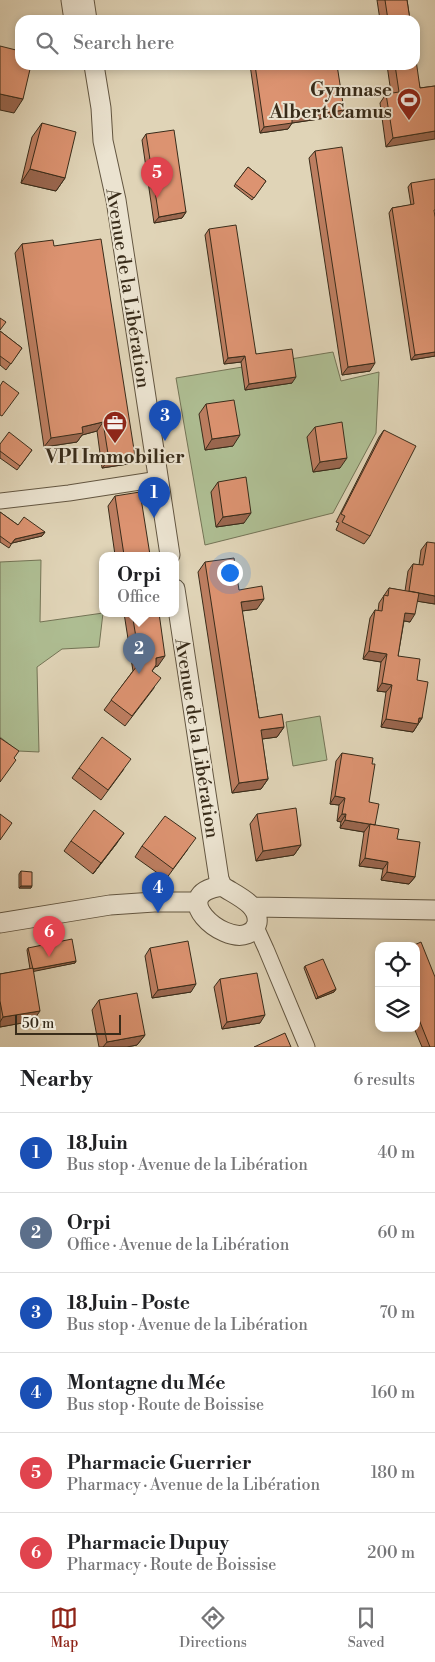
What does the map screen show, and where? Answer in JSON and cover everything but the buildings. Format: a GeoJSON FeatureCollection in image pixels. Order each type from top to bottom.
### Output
{"type":"FeatureCollection","features":[{"type":"Feature","properties":{"kind":"street"},"geometry":{"type":"LineString","coordinates":[[71,0],[73,15]]}},
{"type":"Feature","properties":{"kind":"street"},"geometry":{"type":"LineString","coordinates":[[84,0],[86,15]]}},
{"type":"Feature","properties":{"kind":"street","name":"Avenue de la Libération"},"geometry":{"type":"LineString","coordinates":[[82,70],[88,110],[103,141]]}},
{"type":"Feature","properties":{"kind":"street","name":"Avenue de la Libération"},"geometry":{"type":"LineString","coordinates":[[95,70],[101,108],[103,141],[116,200],[170,552]]}},
{"type":"Feature","properties":{"kind":"street"},"geometry":{"type":"LineString","coordinates":[[0,501],[159,479]]}},
{"type":"Feature","properties":{"kind":"street","name":"Avenue de la Libération"},"geometry":{"type":"LineString","coordinates":[[179,615],[219,879],[222,886]]}},
{"type":"Feature","properties":{"kind":"street"},"geometry":{"type":"LineString","coordinates":[[256,927],[246,934],[237,936],[227,933],[204,918],[198,910],[198,902],[210,888],[222,886],[253,907],[257,914],[256,927],[307,1047]]}},
{"type":"Feature","properties":{"kind":"street"},"geometry":{"type":"LineString","coordinates":[[0,923],[110,905],[198,902]]}},
{"type":"Feature","properties":{"kind":"street"},"geometry":{"type":"LineString","coordinates":[[253,907],[435,910]]}},
{"type":"Feature","properties":{"kind":"green space"},"geometry":{"type":"Polygon","coordinates":[[[333,352],[341,381],[379,372],[376,433],[333,513],[205,545],[176,378],[333,352]]]}},
{"type":"Feature","properties":{"kind":"green space"},"geometry":{"type":"Polygon","coordinates":[[[41,560],[40,622],[99,614],[99,617],[103,617],[99,647],[62,649],[37,667],[39,752],[18,751],[0,737],[0,562],[41,560]]]}},
{"type":"Feature","properties":{"kind":"green space"},"geometry":{"type":"Polygon","coordinates":[[[320,716],[327,760],[293,766],[286,722],[320,716]]]}},
{"type":"Feature","properties":{"kind":"place","name":"Gymnase Albert Camus"},"geometry":{"type":"Point","coordinates":[409,121]}},
{"type":"Feature","properties":{"kind":"place","name":"Pharmacie Guerrier"},"geometry":{"type":"Point","coordinates":[157,198]}},
{"type":"Feature","properties":{"kind":"place","name":"18 Juin - Poste"},"geometry":{"type":"Point","coordinates":[165,441]}},
{"type":"Feature","properties":{"kind":"place","name":"VPI Immobilier"},"geometry":{"type":"Point","coordinates":[115,444]}},
{"type":"Feature","properties":{"kind":"place","name":"18 Juin"},"geometry":{"type":"Point","coordinates":[154,518]}},
{"type":"Feature","properties":{"kind":"place","name":"Orpi"},"geometry":{"type":"Point","coordinates":[139,674]}},
{"type":"Feature","properties":{"kind":"place","name":"Montagne du Mée"},"geometry":{"type":"Point","coordinates":[158,913]}},
{"type":"Feature","properties":{"kind":"place","name":"Pharmacie Dupuy"},"geometry":{"type":"Point","coordinates":[49,957]}}]}
